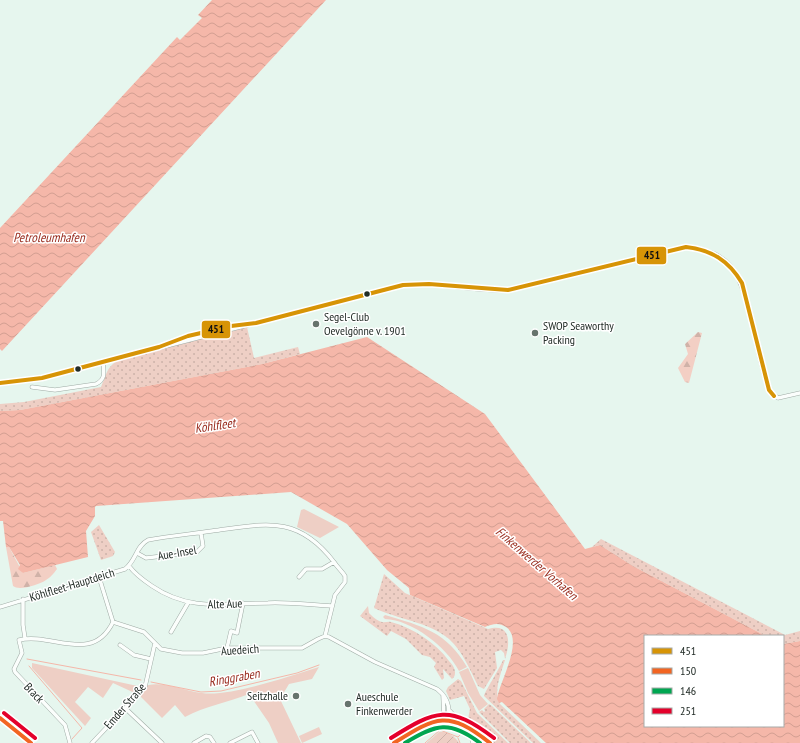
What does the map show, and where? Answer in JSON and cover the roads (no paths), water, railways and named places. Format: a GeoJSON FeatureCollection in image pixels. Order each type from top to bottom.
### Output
{"type":"FeatureCollection","features":[{"type":"Feature","properties":{"kind":"street"},"geometry":{"type":"LineString","coordinates":[[0,383],[37,379],[403,285],[427,283],[488,290],[508,290],[677,249],[695,248],[706,250],[723,258],[737,274],[742,283],[767,384],[774,396],[780,398],[800,393]]}},
{"type":"Feature","properties":{"kind":"street"},"geometry":{"type":"LineString","coordinates":[[32,387],[55,390],[96,384],[101,381],[104,376],[103,362]]}},
{"type":"Feature","properties":{"kind":"street","name":"Aue-Insel"},"geometry":{"type":"LineString","coordinates":[[201,533],[203,546],[197,552],[146,558],[137,553],[141,544],[148,540],[201,533],[279,525],[299,530],[317,541],[334,562]]}},
{"type":"Feature","properties":{"kind":"street","name":"Köhlfleet-Hauptdeich"},"geometry":{"type":"LineString","coordinates":[[0,606],[99,577],[129,566],[137,553]]}},
{"type":"Feature","properties":{"kind":"street"},"geometry":{"type":"LineString","coordinates":[[299,577],[306,569],[322,569],[334,562],[343,573],[345,579],[336,592],[325,636],[375,662],[430,685],[445,697],[449,708],[460,722]]}},
{"type":"Feature","properties":{"kind":"street","name":"Alte Aue"},"geometry":{"type":"LineString","coordinates":[[129,566],[137,575],[158,590],[188,603],[213,605],[275,603],[332,606]]}},
{"type":"Feature","properties":{"kind":"street"},"geometry":{"type":"LineString","coordinates":[[23,600],[23,625],[26,638],[34,637],[78,645],[86,644],[94,641],[105,633],[113,622],[99,577]]}},
{"type":"Feature","properties":{"kind":"street"},"geometry":{"type":"LineString","coordinates":[[171,632],[188,603]]}},
{"type":"Feature","properties":{"kind":"street"},"geometry":{"type":"LineString","coordinates":[[227,648],[231,632],[237,633],[244,603]]}},
{"type":"Feature","properties":{"kind":"street","name":"Auedeich"},"geometry":{"type":"LineString","coordinates":[[113,622],[144,632],[150,636],[154,643],[162,649],[182,653],[203,653],[227,648],[302,648],[325,636]]}},
{"type":"Feature","properties":{"kind":"street","name":"Brack"},"geometry":{"type":"LineString","coordinates":[[26,638],[19,640],[22,653],[14,669],[15,672],[65,725],[70,743]]}},
{"type":"Feature","properties":{"kind":"street","name":"Emder Straße"},"geometry":{"type":"LineString","coordinates":[[94,742],[144,687],[154,643]]}},
{"type":"Feature","properties":{"kind":"street"},"geometry":{"type":"LineString","coordinates":[[120,645],[134,655],[151,659]]}},
{"type":"Feature","properties":{"kind":"street"},"geometry":{"type":"LineString","coordinates":[[440,692],[444,702],[444,719]]}},
{"type":"Feature","properties":{"kind":"street"},"geometry":{"type":"LineString","coordinates":[[125,708],[162,743]]}},
{"type":"Feature","properties":{"kind":"street"},"geometry":{"type":"LineString","coordinates":[[444,719],[448,715],[449,708]]}},
{"type":"Feature","properties":{"kind":"street"},"geometry":{"type":"LineString","coordinates":[[0,718],[31,743]]}},
{"type":"Feature","properties":{"kind":"street"},"geometry":{"type":"LineString","coordinates":[[394,743],[430,722],[444,719],[460,722],[474,730],[490,743]]}},
{"type":"Feature","properties":{"kind":"street"},"geometry":{"type":"LineString","coordinates":[[473,743],[472,736],[474,730]]}},
{"type":"Feature","properties":{"kind":"street"},"geometry":{"type":"LineString","coordinates":[[230,743],[252,732],[258,743]]}},
{"type":"Feature","properties":{"kind":"street"},"geometry":{"type":"LineString","coordinates":[[194,743],[206,736],[210,737],[214,743]]}},
{"type":"Feature","properties":{"kind":"water","name":"Petroleumhafen"},"geometry":{"type":"Polygon","coordinates":[[[212,0],[326,0],[2,351],[0,349],[0,228],[177,37],[180,40],[202,18],[198,15],[212,0]]]}},
{"type":"Feature","properties":{"kind":"water"},"geometry":{"type":"Polygon","coordinates":[[[367,337],[485,414],[585,549],[600,545],[633,566],[764,635],[644,635],[644,727],[784,727],[784,644],[800,641],[800,743],[546,743],[502,702],[499,703],[497,699],[512,651],[513,641],[511,633],[506,627],[501,624],[496,624],[485,627],[410,595],[409,588],[387,570],[347,524],[291,492],[96,506],[95,516],[86,531],[88,557],[23,573],[18,569],[20,565],[9,547],[6,547],[3,521],[0,521],[0,411],[20,410],[262,364],[367,337]]]}},
{"type":"Feature","properties":{"kind":"waterway","name":"Ringgraben"},"geometry":{"type":"LineString","coordinates":[[27,659],[141,680]]}},
{"type":"Feature","properties":{"kind":"waterway","name":"Ringgraben"},"geometry":{"type":"LineString","coordinates":[[151,682],[201,692],[221,691],[297,673],[319,665]]}},
{"type":"Feature","properties":{"kind":"waterway"},"geometry":{"type":"LineString","coordinates":[[29,666],[82,728],[72,739]]}},
{"type":"Feature","properties":{"kind":"waterway"},"geometry":{"type":"LineString","coordinates":[[425,743],[440,730],[458,737],[461,734]]}},
{"type":"Feature","properties":{"kind":"waterway"},"geometry":{"type":"LineString","coordinates":[[458,738],[460,743]]}},
{"type":"Feature","properties":{"kind":"place","name":"Segel-Club Oevelgönne v. 1901"},"geometry":{"type":"Point","coordinates":[316,324]}},
{"type":"Feature","properties":{"kind":"place","name":"SWOP Seaworthy Packing"},"geometry":{"type":"Point","coordinates":[535,333]}},
{"type":"Feature","properties":{"kind":"place","name":"Seitzhalle"},"geometry":{"type":"Point","coordinates":[296,696]}},
{"type":"Feature","properties":{"kind":"place","name":"Aueschule Finkenwerder"},"geometry":{"type":"Point","coordinates":[348,704]}},
{"type":"Feature","properties":{"kind":"water label","name":"Köhlfleet"},"geometry":{"type":"Point","coordinates":[215,425]}},
{"type":"Feature","properties":{"kind":"water label","name":"Finkenwerder Vorhafen"},"geometry":{"type":"Point","coordinates":[537,563]}}]}
